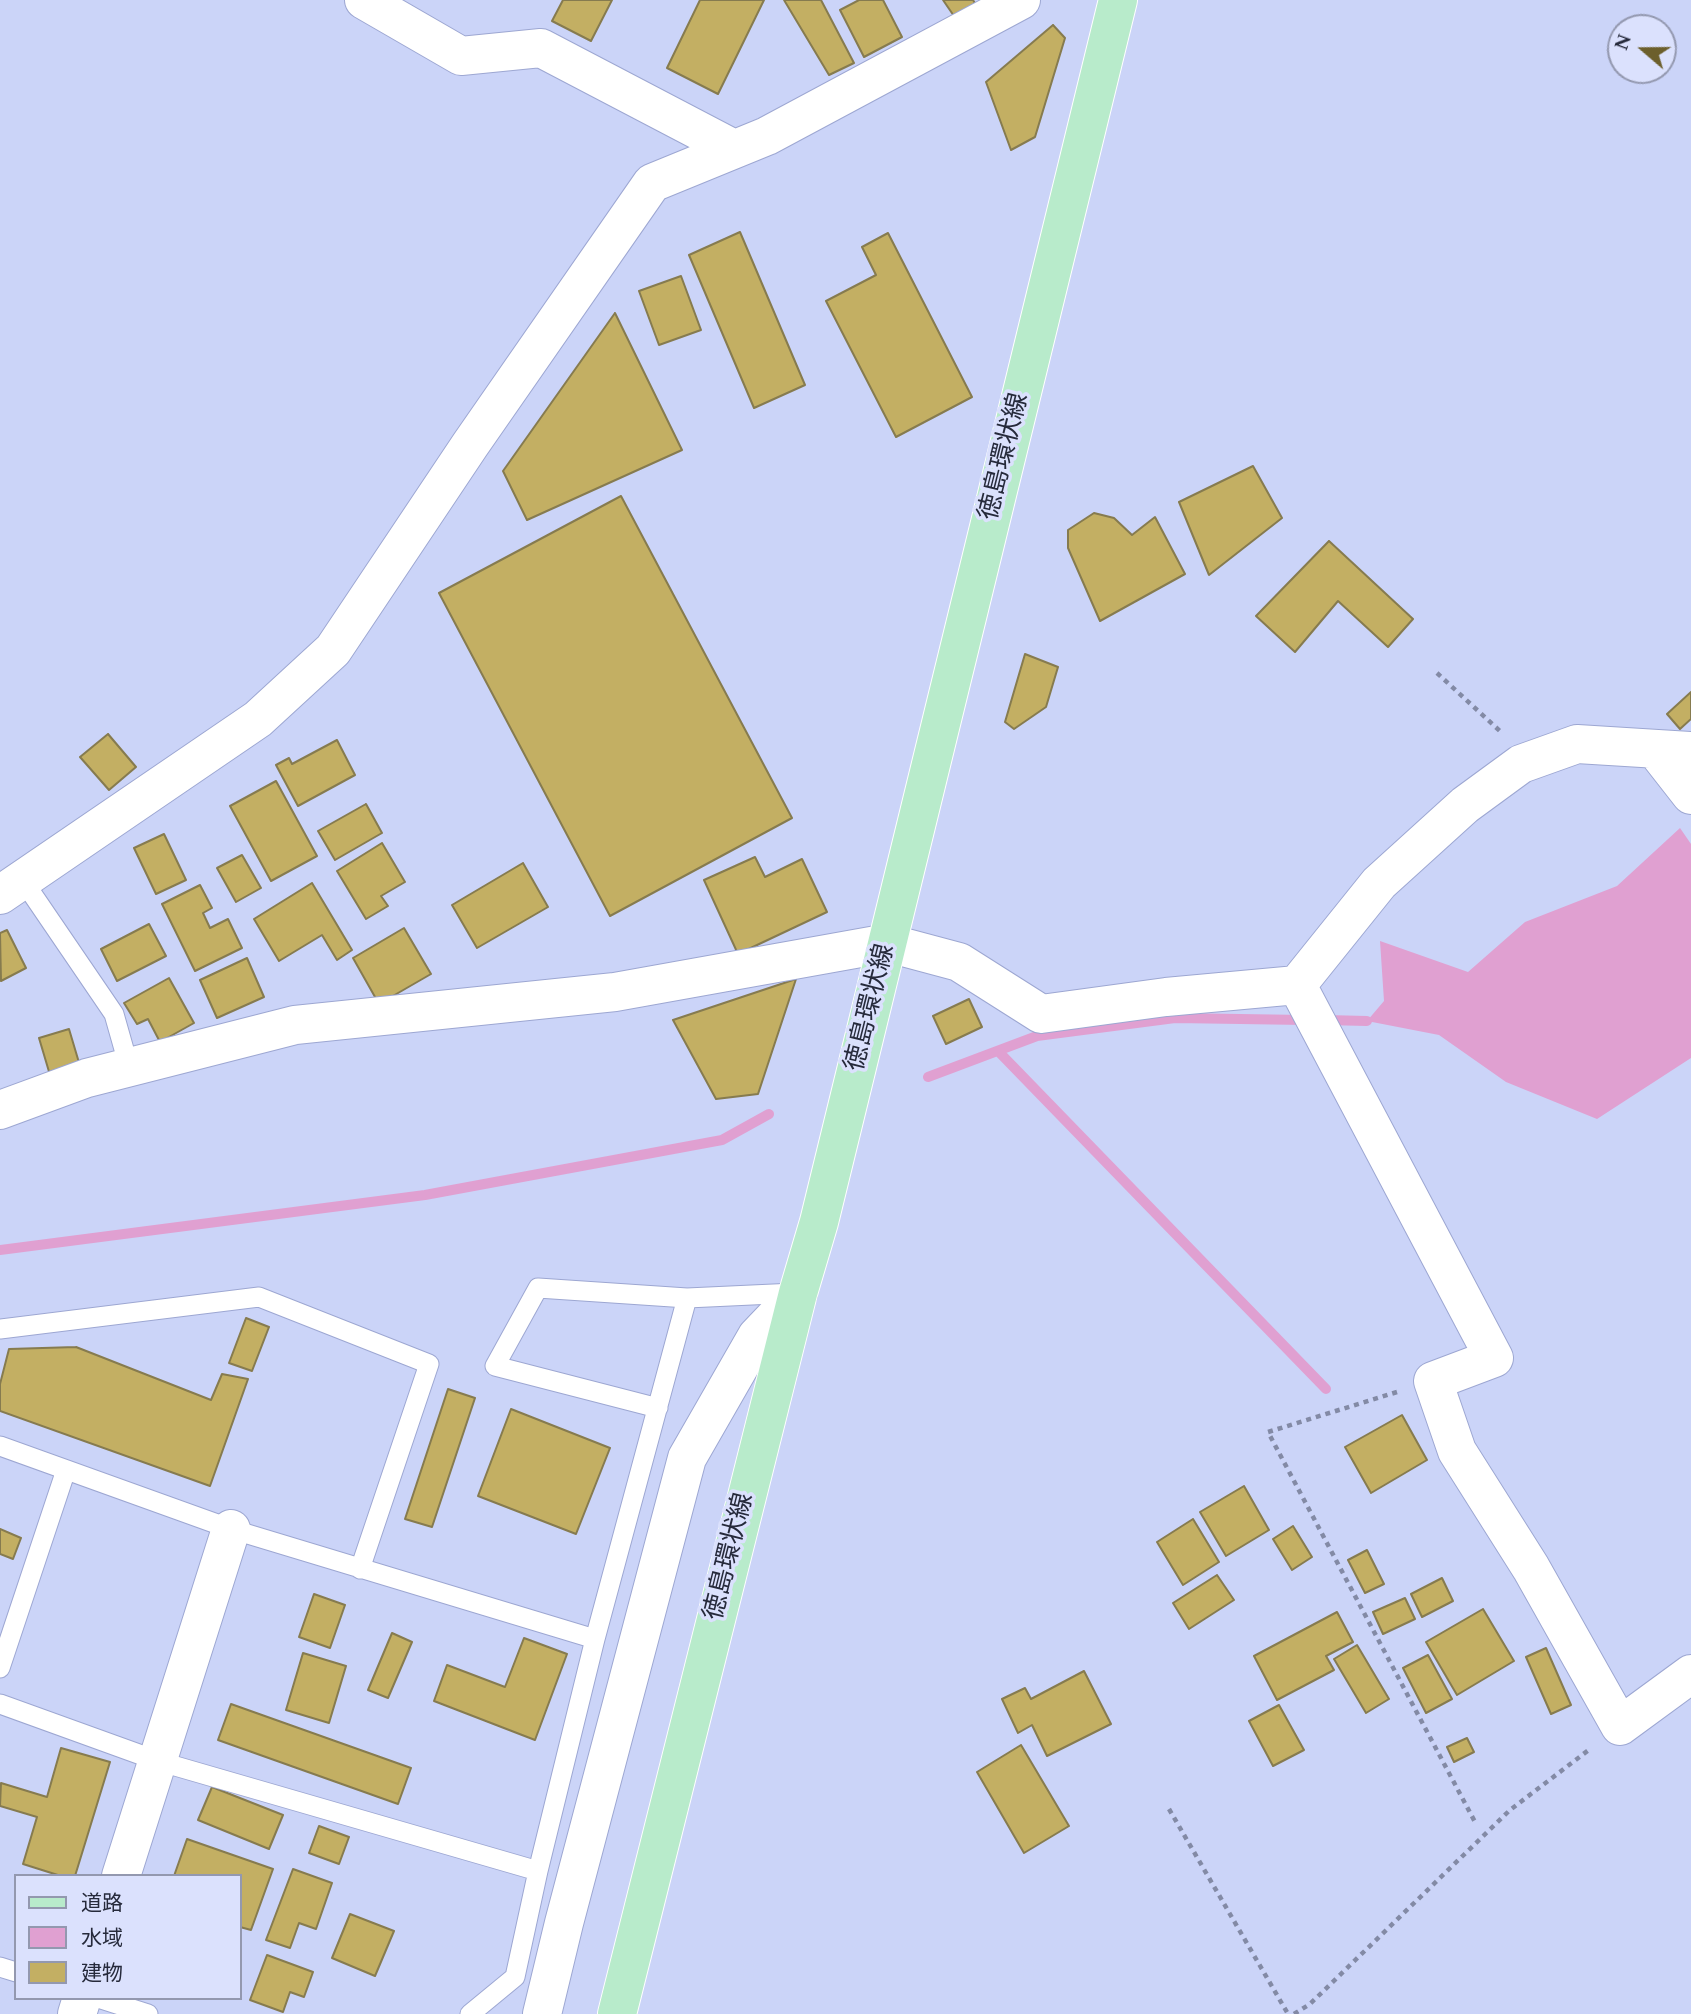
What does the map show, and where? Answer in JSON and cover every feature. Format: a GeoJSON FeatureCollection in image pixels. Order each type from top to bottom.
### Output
{"type":"FeatureCollection","features":[{"type":"Feature","properties":{"kind":"main road","name":"徳島環状線"},"geometry":{"type":"LineString","coordinates":[[617,2014],[888,943],[1118,0]]}},
{"type":"Feature","properties":{"kind":"street"},"geometry":{"type":"LineString","coordinates":[[364,0],[461,56],[541,48],[734,149]]}},
{"type":"Feature","properties":{"kind":"street"},"geometry":{"type":"LineString","coordinates":[[11,887],[258,719],[332,650],[652,183],[767,136],[1021,0]]}},
{"type":"Feature","properties":{"kind":"street"},"geometry":{"type":"LineString","coordinates":[[0,1110],[87,1078],[295,1025],[615,992],[888,943],[959,962],[1041,1014],[1166,996],[1297,985],[1379,883],[1465,805],[1521,764],[1577,744],[1673,750],[1691,796]]}},
{"type":"Feature","properties":{"kind":"street"},"geometry":{"type":"LineString","coordinates":[[1297,985],[1494,1358],[1433,1381],[1457,1451],[1531,1568],[1620,1726],[1691,1674]]}},
{"type":"Feature","properties":{"kind":"street"},"geometry":{"type":"LineString","coordinates":[[542,2014],[687,1458],[757,1336],[798,1293]]}},
{"type":"Feature","properties":{"kind":"street"},"geometry":{"type":"LineString","coordinates":[[122,1874],[231,1529]]}},
{"type":"Feature","properties":{"kind":"lane"},"geometry":{"type":"LineString","coordinates":[[11,887],[114,1014],[129,1067]]}},
{"type":"Feature","properties":{"kind":"lane"},"geometry":{"type":"LineString","coordinates":[[658,1408],[495,1366],[538,1288],[687,1298],[798,1293]]}},
{"type":"Feature","properties":{"kind":"lane"},"geometry":{"type":"LineString","coordinates":[[0,1329],[259,1297],[429,1364],[360,1569]]}},
{"type":"Feature","properties":{"kind":"lane"},"geometry":{"type":"LineString","coordinates":[[470,2014],[515,1977],[595,1639],[687,1298]]}},
{"type":"Feature","properties":{"kind":"lane"},"geometry":{"type":"LineString","coordinates":[[0,1446],[231,1529],[595,1639]]}},
{"type":"Feature","properties":{"kind":"lane"},"geometry":{"type":"LineString","coordinates":[[0,1668],[66,1470]]}},
{"type":"Feature","properties":{"kind":"lane"},"geometry":{"type":"LineString","coordinates":[[0,1704],[158,1761],[538,1871]]}},
{"type":"Feature","properties":{"kind":"lane"},"geometry":{"type":"LineString","coordinates":[[104,2000],[148,2014]]}},
{"type":"Feature","properties":{"kind":"path"},"geometry":{"type":"LineString","coordinates":[[1437,673],[1532,760]]}},
{"type":"Feature","properties":{"kind":"path"},"geometry":{"type":"LineString","coordinates":[[1433,1381],[1268,1432],[1475,1822]]}},
{"type":"Feature","properties":{"kind":"path"},"geometry":{"type":"LineString","coordinates":[[1294,2014],[1310,2004],[1510,1810],[1620,1726]]}},
{"type":"Feature","properties":{"kind":"path"},"geometry":{"type":"LineString","coordinates":[[1169,1809],[1288,2014]]}},
{"type":"Feature","properties":{"kind":"water"},"geometry":{"type":"Polygon","coordinates":[[[1680,828],[1691,844],[1691,1058],[1597,1119],[1506,1082],[1439,1035],[1367,1021],[1384,1001],[1380,941],[1468,972],[1525,922],[1617,886],[1680,828]]]}},
{"type":"Feature","properties":{"kind":"building"},"geometry":{"type":"Polygon","coordinates":[[[563,0],[612,0],[591,41],[552,21],[563,0]]]}},
{"type":"Feature","properties":{"kind":"building"},"geometry":{"type":"Polygon","coordinates":[[[700,0],[764,0],[718,94],[667,68],[700,0]]]}},
{"type":"Feature","properties":{"kind":"building"},"geometry":{"type":"Polygon","coordinates":[[[784,0],[821,0],[854,63],[829,75],[784,0]]]}},
{"type":"Feature","properties":{"kind":"building"},"geometry":{"type":"Polygon","coordinates":[[[859,0],[883,0],[902,37],[864,57],[840,10],[859,0]]]}},
{"type":"Feature","properties":{"kind":"building"},"geometry":{"type":"Polygon","coordinates":[[[943,0],[973,0],[976,5],[956,19],[943,0]]]}},
{"type":"Feature","properties":{"kind":"building"},"geometry":{"type":"Polygon","coordinates":[[[1053,25],[1065,38],[1035,137],[1011,150],[986,82],[1053,25]]]}},
{"type":"Feature","properties":{"kind":"building"},"geometry":{"type":"Polygon","coordinates":[[[740,232],[805,385],[754,408],[689,255],[740,232]]]}},
{"type":"Feature","properties":{"kind":"building"},"geometry":{"type":"Polygon","coordinates":[[[888,233],[972,397],[896,437],[826,301],[876,275],[862,247],[888,233]]]}},
{"type":"Feature","properties":{"kind":"building"},"geometry":{"type":"Polygon","coordinates":[[[681,276],[701,330],[659,345],[639,291],[681,276]]]}},
{"type":"Feature","properties":{"kind":"building"},"geometry":{"type":"Polygon","coordinates":[[[615,313],[682,450],[527,520],[503,471],[615,313]]]}},
{"type":"Feature","properties":{"kind":"building"},"geometry":{"type":"Polygon","coordinates":[[[1253,466],[1282,518],[1209,575],[1179,502],[1253,466]]]}},
{"type":"Feature","properties":{"kind":"building"},"geometry":{"type":"Polygon","coordinates":[[[621,496],[792,818],[610,916],[439,593],[621,496]]]}},
{"type":"Feature","properties":{"kind":"building"},"geometry":{"type":"Polygon","coordinates":[[[1094,513],[1114,518],[1132,535],[1155,517],[1185,574],[1100,621],[1068,548],[1068,530],[1094,513]]]}},
{"type":"Feature","properties":{"kind":"building"},"geometry":{"type":"Polygon","coordinates":[[[1329,541],[1413,619],[1388,647],[1338,601],[1295,652],[1256,616],[1329,541]]]}},
{"type":"Feature","properties":{"kind":"building"},"geometry":{"type":"Polygon","coordinates":[[[1025,654],[1058,667],[1046,707],[1014,729],[1005,722],[1025,654]]]}},
{"type":"Feature","properties":{"kind":"building"},"geometry":{"type":"Polygon","coordinates":[[[1691,692],[1691,719],[1680,729],[1667,714],[1691,692]]]}},
{"type":"Feature","properties":{"kind":"building"},"geometry":{"type":"Polygon","coordinates":[[[108,734],[136,767],[109,790],[80,757],[108,734]]]}},
{"type":"Feature","properties":{"kind":"building"},"geometry":{"type":"Polygon","coordinates":[[[337,740],[355,775],[298,806],[276,765],[289,758],[292,764],[337,740]]]}},
{"type":"Feature","properties":{"kind":"building"},"geometry":{"type":"Polygon","coordinates":[[[276,781],[317,856],[271,881],[230,806],[276,781]]]}},
{"type":"Feature","properties":{"kind":"building"},"geometry":{"type":"Polygon","coordinates":[[[366,804],[382,833],[335,860],[318,831],[366,804]]]}},
{"type":"Feature","properties":{"kind":"building"},"geometry":{"type":"Polygon","coordinates":[[[164,834],[186,880],[156,894],[134,848],[164,834]]]}},
{"type":"Feature","properties":{"kind":"building"},"geometry":{"type":"Polygon","coordinates":[[[382,843],[405,882],[381,896],[388,906],[366,919],[337,871],[382,843]]]}},
{"type":"Feature","properties":{"kind":"building"},"geometry":{"type":"Polygon","coordinates":[[[242,855],[261,888],[236,902],[217,868],[242,855]]]}},
{"type":"Feature","properties":{"kind":"building"},"geometry":{"type":"Polygon","coordinates":[[[755,857],[765,877],[802,859],[827,912],[738,954],[704,880],[755,857]]]}},
{"type":"Feature","properties":{"kind":"building"},"geometry":{"type":"Polygon","coordinates":[[[523,863],[548,907],[477,948],[452,905],[523,863]]]}},
{"type":"Feature","properties":{"kind":"building"},"geometry":{"type":"Polygon","coordinates":[[[312,883],[352,950],[337,960],[322,935],[279,961],[254,919],[312,883]]]}},
{"type":"Feature","properties":{"kind":"building"},"geometry":{"type":"Polygon","coordinates":[[[200,885],[212,908],[203,913],[210,928],[228,919],[242,948],[195,971],[162,904],[200,885]]]}},
{"type":"Feature","properties":{"kind":"building"},"geometry":{"type":"Polygon","coordinates":[[[149,924],[166,956],[117,981],[101,949],[149,924]]]}},
{"type":"Feature","properties":{"kind":"building"},"geometry":{"type":"Polygon","coordinates":[[[404,928],[431,974],[379,1004],[353,958],[404,928]]]}},
{"type":"Feature","properties":{"kind":"building"},"geometry":{"type":"Polygon","coordinates":[[[7,930],[26,968],[1,981],[0,933],[7,930]]]}},
{"type":"Feature","properties":{"kind":"building"},"geometry":{"type":"Polygon","coordinates":[[[247,958],[264,997],[217,1018],[200,980],[247,958]]]}},
{"type":"Feature","properties":{"kind":"building"},"geometry":{"type":"Polygon","coordinates":[[[169,978],[194,1023],[160,1042],[148,1019],[137,1024],[124,1003],[169,978]]]}},
{"type":"Feature","properties":{"kind":"building"},"geometry":{"type":"Polygon","coordinates":[[[796,979],[758,1094],[716,1099],[673,1020],[796,979]]]}},
{"type":"Feature","properties":{"kind":"building"},"geometry":{"type":"Polygon","coordinates":[[[969,999],[982,1027],[946,1044],[933,1016],[969,999]]]}},
{"type":"Feature","properties":{"kind":"building"},"geometry":{"type":"Polygon","coordinates":[[[69,1029],[80,1066],[50,1075],[39,1038],[69,1029]]]}},
{"type":"Feature","properties":{"kind":"building"},"geometry":{"type":"Polygon","coordinates":[[[246,1318],[269,1327],[252,1371],[229,1363],[246,1318]]]}},
{"type":"Feature","properties":{"kind":"building"},"geometry":{"type":"Polygon","coordinates":[[[76,1347],[211,1400],[222,1374],[248,1379],[210,1486],[0,1411],[0,1384],[9,1349],[76,1347]]]}},
{"type":"Feature","properties":{"kind":"building"},"geometry":{"type":"Polygon","coordinates":[[[448,1389],[475,1398],[432,1527],[405,1519],[448,1389]]]}},
{"type":"Feature","properties":{"kind":"building"},"geometry":{"type":"Polygon","coordinates":[[[511,1409],[610,1448],[576,1534],[478,1496],[511,1409]]]}},
{"type":"Feature","properties":{"kind":"building"},"geometry":{"type":"Polygon","coordinates":[[[1402,1415],[1427,1460],[1371,1493],[1345,1447],[1402,1415]]]}},
{"type":"Feature","properties":{"kind":"building"},"geometry":{"type":"Polygon","coordinates":[[[1244,1486],[1269,1530],[1226,1556],[1200,1512],[1244,1486]]]}},
{"type":"Feature","properties":{"kind":"building"},"geometry":{"type":"Polygon","coordinates":[[[1193,1519],[1219,1562],[1183,1585],[1157,1542],[1193,1519]]]}},
{"type":"Feature","properties":{"kind":"building"},"geometry":{"type":"Polygon","coordinates":[[[1293,1526],[1312,1557],[1292,1570],[1273,1539],[1293,1526]]]}},
{"type":"Feature","properties":{"kind":"building"},"geometry":{"type":"Polygon","coordinates":[[[0,1529],[21,1538],[13,1559],[0,1554],[0,1529]]]}},
{"type":"Feature","properties":{"kind":"building"},"geometry":{"type":"Polygon","coordinates":[[[1367,1550],[1384,1584],[1365,1593],[1348,1560],[1367,1550]]]}},
{"type":"Feature","properties":{"kind":"building"},"geometry":{"type":"Polygon","coordinates":[[[1217,1575],[1234,1600],[1189,1629],[1173,1603],[1217,1575]]]}},
{"type":"Feature","properties":{"kind":"building"},"geometry":{"type":"Polygon","coordinates":[[[1442,1578],[1453,1601],[1422,1617],[1411,1594],[1442,1578]]]}},
{"type":"Feature","properties":{"kind":"building"},"geometry":{"type":"Polygon","coordinates":[[[314,1594],[345,1605],[330,1648],[299,1637],[314,1594]]]}},
{"type":"Feature","properties":{"kind":"building"},"geometry":{"type":"Polygon","coordinates":[[[1405,1598],[1415,1619],[1383,1634],[1373,1612],[1405,1598]]]}},
{"type":"Feature","properties":{"kind":"building"},"geometry":{"type":"Polygon","coordinates":[[[1483,1609],[1514,1661],[1457,1695],[1426,1642],[1483,1609]]]}},
{"type":"Feature","properties":{"kind":"building"},"geometry":{"type":"Polygon","coordinates":[[[1337,1612],[1353,1642],[1326,1656],[1334,1670],[1277,1700],[1254,1656],[1337,1612]]]}},
{"type":"Feature","properties":{"kind":"building"},"geometry":{"type":"Polygon","coordinates":[[[392,1633],[412,1642],[388,1698],[368,1690],[392,1633]]]}},
{"type":"Feature","properties":{"kind":"building"},"geometry":{"type":"Polygon","coordinates":[[[524,1638],[567,1654],[535,1740],[434,1701],[447,1665],[505,1687],[524,1638]]]}},
{"type":"Feature","properties":{"kind":"building"},"geometry":{"type":"Polygon","coordinates":[[[1357,1645],[1389,1699],[1366,1713],[1334,1659],[1357,1645]]]}},
{"type":"Feature","properties":{"kind":"building"},"geometry":{"type":"Polygon","coordinates":[[[1546,1648],[1571,1705],[1551,1714],[1526,1657],[1546,1648]]]}},
{"type":"Feature","properties":{"kind":"building"},"geometry":{"type":"Polygon","coordinates":[[[303,1653],[346,1666],[329,1723],[286,1710],[303,1653]]]}},
{"type":"Feature","properties":{"kind":"building"},"geometry":{"type":"Polygon","coordinates":[[[1428,1655],[1452,1699],[1426,1713],[1403,1668],[1428,1655]]]}},
{"type":"Feature","properties":{"kind":"building"},"geometry":{"type":"Polygon","coordinates":[[[1084,1671],[1111,1724],[1047,1756],[1032,1725],[1018,1733],[1002,1699],[1025,1688],[1031,1699],[1084,1671]]]}},
{"type":"Feature","properties":{"kind":"building"},"geometry":{"type":"Polygon","coordinates":[[[231,1704],[411,1768],[398,1804],[218,1740],[231,1704]]]}},
{"type":"Feature","properties":{"kind":"building"},"geometry":{"type":"Polygon","coordinates":[[[1279,1705],[1304,1750],[1273,1766],[1249,1721],[1279,1705]]]}},
{"type":"Feature","properties":{"kind":"building"},"geometry":{"type":"Polygon","coordinates":[[[1467,1738],[1474,1752],[1454,1762],[1447,1747],[1467,1738]]]}},
{"type":"Feature","properties":{"kind":"building"},"geometry":{"type":"Polygon","coordinates":[[[1021,1745],[1069,1826],[1024,1853],[977,1772],[1021,1745]]]}},
{"type":"Feature","properties":{"kind":"building"},"geometry":{"type":"Polygon","coordinates":[[[61,1748],[110,1762],[76,1874],[55,1874],[23,1864],[37,1817],[0,1806],[1,1783],[47,1797],[61,1748]]]}},
{"type":"Feature","properties":{"kind":"building"},"geometry":{"type":"Polygon","coordinates":[[[212,1787],[283,1815],[269,1849],[198,1820],[212,1787]]]}},
{"type":"Feature","properties":{"kind":"building"},"geometry":{"type":"Polygon","coordinates":[[[319,1826],[349,1837],[339,1864],[309,1853],[319,1826]]]}},
{"type":"Feature","properties":{"kind":"building"},"geometry":{"type":"Polygon","coordinates":[[[187,1839],[273,1869],[251,1930],[242,1928],[242,1874],[175,1874],[187,1839]]]}},
{"type":"Feature","properties":{"kind":"building"},"geometry":{"type":"Polygon","coordinates":[[[293,1869],[332,1883],[316,1929],[299,1923],[290,1948],[266,1940],[293,1869]]]}},
{"type":"Feature","properties":{"kind":"building"},"geometry":{"type":"Polygon","coordinates":[[[350,1914],[394,1931],[375,1976],[332,1958],[350,1914]]]}},
{"type":"Feature","properties":{"kind":"building"},"geometry":{"type":"Polygon","coordinates":[[[267,1955],[313,1972],[304,1997],[290,1992],[283,2012],[250,2000],[267,1955]]]}},
{"type":"Feature","properties":{"kind":"waterway"},"geometry":{"type":"LineString","coordinates":[[928,1077],[1037,1036],[1175,1018],[1305,1020]]}},
{"type":"Feature","properties":{"kind":"waterway"},"geometry":{"type":"LineString","coordinates":[[1325,1020],[1367,1021]]}},
{"type":"Feature","properties":{"kind":"waterway"},"geometry":{"type":"LineString","coordinates":[[998,1051],[1326,1389]]}},
{"type":"Feature","properties":{"kind":"waterway"},"geometry":{"type":"LineString","coordinates":[[0,1250],[425,1195],[722,1140],[769,1114]]}}]}
